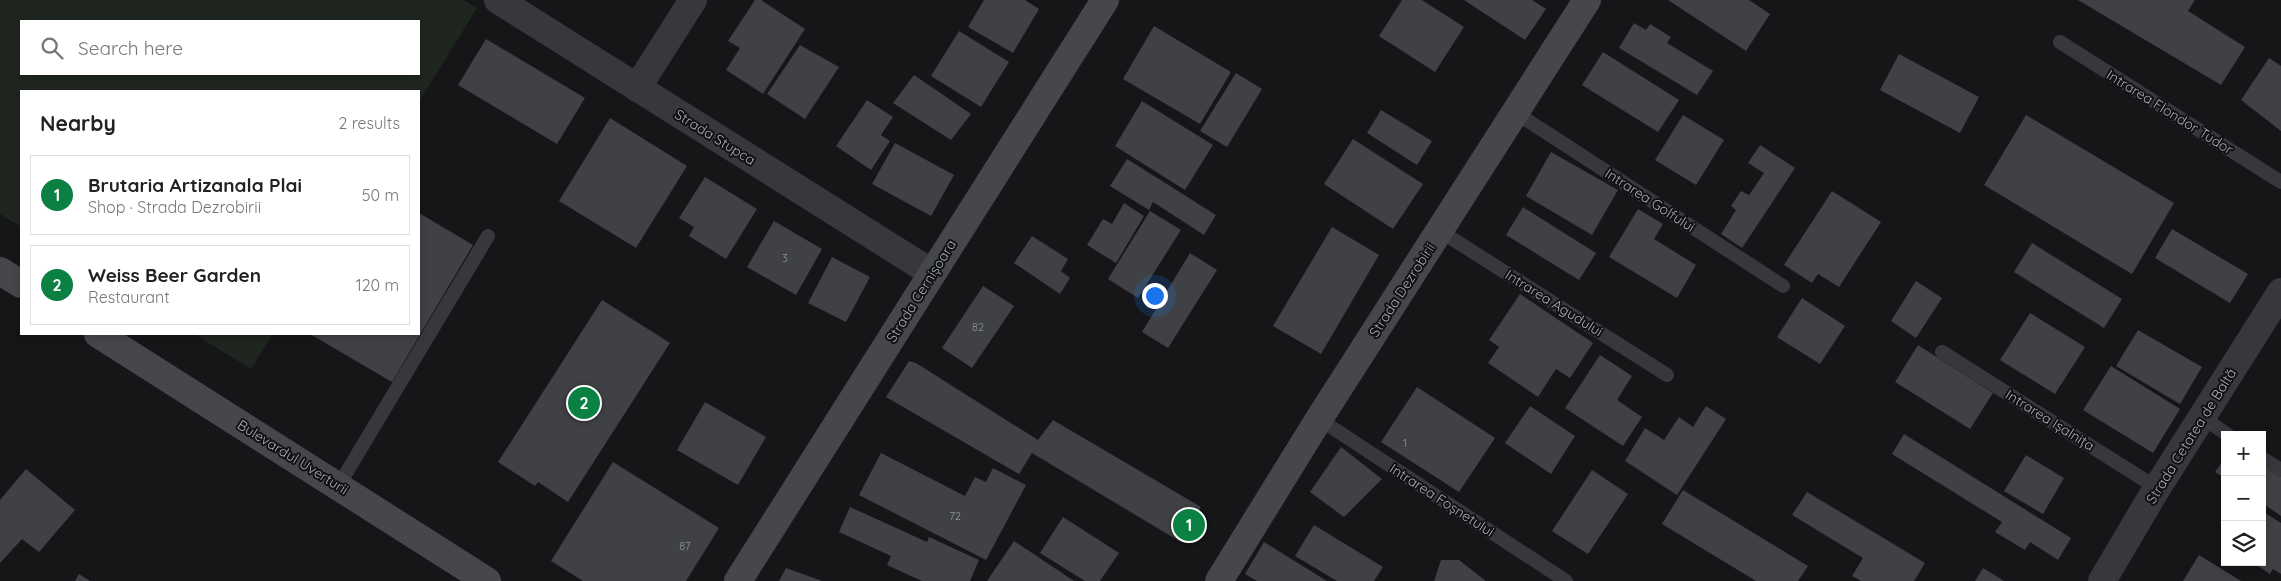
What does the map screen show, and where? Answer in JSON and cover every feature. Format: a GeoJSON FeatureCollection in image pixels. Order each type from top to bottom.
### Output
{"type":"FeatureCollection","features":[{"type":"Feature","properties":{"kind":"street","name":"Strada Stupca"},"geometry":{"type":"LineString","coordinates":[[498,0],[932,273]]}},
{"type":"Feature","properties":{"kind":"street"},"geometry":{"type":"LineString","coordinates":[[637,88],[693,0]]}},
{"type":"Feature","properties":{"kind":"street","name":"Strada Cernișoara"},"geometry":{"type":"LineString","coordinates":[[738,581],[1105,0]]}},
{"type":"Feature","properties":{"kind":"street","name":"Strada Dezrobirii"},"geometry":{"type":"LineString","coordinates":[[1219,581],[1319,419],[1587,0]]}},
{"type":"Feature","properties":{"kind":"street"},"geometry":{"type":"LineString","coordinates":[[0,271],[20,283]]}},
{"type":"Feature","properties":{"kind":"street","name":"Strada Cetatea de Baltă"},"geometry":{"type":"LineString","coordinates":[[2102,581],[2157,488],[2281,292]]}},
{"type":"Feature","properties":{"kind":"street","name":"Bulevardul Uverturii"},"geometry":{"type":"LineString","coordinates":[[100,335],[181,388],[340,485],[487,581]]}},
{"type":"Feature","properties":{"kind":"lane","name":"Intrarea Flondor Tudor"},"geometry":{"type":"LineString","coordinates":[[2060,42],[2281,182]]}},
{"type":"Feature","properties":{"kind":"lane","name":"Intrarea Golfului"},"geometry":{"type":"LineString","coordinates":[[1516,113],[1784,286]]}},
{"type":"Feature","properties":{"kind":"lane","name":"Intrarea Agudului"},"geometry":{"type":"LineString","coordinates":[[1440,231],[1667,375]]}},
{"type":"Feature","properties":{"kind":"lane"},"geometry":{"type":"LineString","coordinates":[[340,485],[488,236]]}},
{"type":"Feature","properties":{"kind":"lane","name":"Intrarea Ișalnița"},"geometry":{"type":"LineString","coordinates":[[1942,352],[2157,488]]}},
{"type":"Feature","properties":{"kind":"lane"},"geometry":{"type":"LineString","coordinates":[[2202,417],[2222,431]]}},
{"type":"Feature","properties":{"kind":"lane","name":"Intrarea Foșnetului"},"geometry":{"type":"LineString","coordinates":[[1319,419],[1566,581]]}},
{"type":"Feature","properties":{"kind":"lane"},"geometry":{"type":"LineString","coordinates":[[2266,461],[2281,470]]}},
{"type":"Feature","properties":{"kind":"shaded area"},"geometry":{"type":"Polygon","coordinates":[[[0,0],[464,0],[477,8],[420,100],[420,90],[20,90],[20,226],[0,214],[0,0]]]}},
{"type":"Feature","properties":{"kind":"shaded area"},"geometry":{"type":"Polygon","coordinates":[[[196,335],[272,335],[251,369],[196,335]]]}},
{"type":"Feature","properties":{"kind":"building"},"geometry":{"type":"Polygon","coordinates":[[[755,0],[761,0],[805,29],[763,94],[726,70],[740,48],[728,41],[755,0]]]}},
{"type":"Feature","properties":{"kind":"building"},"geometry":{"type":"Polygon","coordinates":[[[984,0],[1025,0],[1039,9],[1013,53],[968,27],[984,0]]]}},
{"type":"Feature","properties":{"kind":"building"},"geometry":{"type":"Polygon","coordinates":[[[1402,0],[1422,0],[1464,27],[1435,72],[1379,36],[1402,0]]]}},
{"type":"Feature","properties":{"kind":"building"},"geometry":{"type":"Polygon","coordinates":[[[1464,0],[1532,0],[1546,9],[1525,40],[1464,0]]]}},
{"type":"Feature","properties":{"kind":"building"},"geometry":{"type":"Polygon","coordinates":[[[1668,0],[1749,0],[1770,14],[1746,51],[1668,0]]]}},
{"type":"Feature","properties":{"kind":"building"},"geometry":{"type":"Polygon","coordinates":[[[2078,0],[2195,0],[2188,11],[2245,47],[2221,85],[2078,0]]]}},
{"type":"Feature","properties":{"kind":"building"},"geometry":{"type":"Polygon","coordinates":[[[1634,23],[1646,30],[1650,24],[1671,37],[1667,43],[1713,71],[1697,95],[1619,48],[1634,23]]]}},
{"type":"Feature","properties":{"kind":"building"},"geometry":{"type":"Polygon","coordinates":[[[1154,26],[1231,72],[1200,124],[1123,79],[1154,26]]]}},
{"type":"Feature","properties":{"kind":"building"},"geometry":{"type":"Polygon","coordinates":[[[959,31],[1009,62],[981,107],[931,76],[959,31]]]}},
{"type":"Feature","properties":{"kind":"building"},"geometry":{"type":"Polygon","coordinates":[[[486,39],[585,98],[557,144],[458,85],[486,39]]]}},
{"type":"Feature","properties":{"kind":"building"},"geometry":{"type":"Polygon","coordinates":[[[800,45],[839,67],[805,119],[767,94],[800,45]]]}},
{"type":"Feature","properties":{"kind":"building"},"geometry":{"type":"Polygon","coordinates":[[[1603,52],[1679,100],[1658,132],[1582,85],[1603,52]]]}},
{"type":"Feature","properties":{"kind":"building"},"geometry":{"type":"Polygon","coordinates":[[[1899,54],[1979,97],[1960,133],[1880,90],[1899,54]]]}},
{"type":"Feature","properties":{"kind":"building"},"geometry":{"type":"Polygon","coordinates":[[[2269,58],[2281,66],[2281,131],[2241,100],[2269,58]]]}},
{"type":"Feature","properties":{"kind":"building"},"geometry":{"type":"Polygon","coordinates":[[[1236,73],[1262,89],[1227,147],[1200,131],[1236,73]]]}},
{"type":"Feature","properties":{"kind":"building"},"geometry":{"type":"Polygon","coordinates":[[[914,75],[971,114],[951,140],[893,103],[914,75]]]}},
{"type":"Feature","properties":{"kind":"building"},"geometry":{"type":"Polygon","coordinates":[[[867,100],[893,117],[881,135],[890,141],[871,170],[836,146],[867,100]]]}},
{"type":"Feature","properties":{"kind":"building"},"geometry":{"type":"Polygon","coordinates":[[[1142,101],[1213,145],[1185,190],[1115,146],[1142,101]]]}},
{"type":"Feature","properties":{"kind":"building"},"geometry":{"type":"Polygon","coordinates":[[[1381,110],[1432,141],[1417,165],[1367,133],[1381,110]]]}},
{"type":"Feature","properties":{"kind":"building"},"geometry":{"type":"Polygon","coordinates":[[[1683,115],[1724,140],[1696,185],[1655,160],[1683,115]]]}},
{"type":"Feature","properties":{"kind":"building"},"geometry":{"type":"Polygon","coordinates":[[[2026,115],[2174,203],[2132,274],[1984,185],[2026,115]]]}},
{"type":"Feature","properties":{"kind":"building"},"geometry":{"type":"Polygon","coordinates":[[[610,118],[687,166],[636,248],[559,201],[610,118]]]}},
{"type":"Feature","properties":{"kind":"building"},"geometry":{"type":"Polygon","coordinates":[[[1353,139],[1423,184],[1393,229],[1324,184],[1353,139]]]}},
{"type":"Feature","properties":{"kind":"building"},"geometry":{"type":"Polygon","coordinates":[[[895,143],[954,175],[931,216],[872,184],[895,143]]]}},
{"type":"Feature","properties":{"kind":"building"},"geometry":{"type":"Polygon","coordinates":[[[1760,145],[1795,168],[1742,248],[1721,234],[1736,210],[1731,206],[1741,191],[1749,195],[1764,173],[1748,163],[1760,145]]]}},
{"type":"Feature","properties":{"kind":"building"},"geometry":{"type":"Polygon","coordinates":[[[1551,152],[1618,190],[1592,235],[1526,196],[1551,152]]]}},
{"type":"Feature","properties":{"kind":"building"},"geometry":{"type":"Polygon","coordinates":[[[1127,159],[1216,215],[1204,235],[1153,202],[1149,210],[1110,186],[1127,159]]]}},
{"type":"Feature","properties":{"kind":"building"},"geometry":{"type":"Polygon","coordinates":[[[705,177],[757,209],[726,259],[689,236],[694,227],[679,218],[705,177]]]}},
{"type":"Feature","properties":{"kind":"building"},"geometry":{"type":"Polygon","coordinates":[[[1832,191],[1881,222],[1839,287],[1818,274],[1812,283],[1784,265],[1832,191]]]}},
{"type":"Feature","properties":{"kind":"building"},"geometry":{"type":"Polygon","coordinates":[[[1124,203],[1144,216],[1116,263],[1087,245],[1103,219],[1112,224],[1124,203]]]}},
{"type":"Feature","properties":{"kind":"building"},"geometry":{"type":"Polygon","coordinates":[[[1523,207],[1596,253],[1579,280],[1506,235],[1523,207]]]}},
{"type":"Feature","properties":{"kind":"building"},"geometry":{"type":"Polygon","coordinates":[[[1638,209],[1663,224],[1654,239],[1696,265],[1677,298],[1609,257],[1638,209]]]}},
{"type":"Feature","properties":{"kind":"building"},"geometry":{"type":"Polygon","coordinates":[[[1150,211],[1181,230],[1138,298],[1108,279],[1150,211]]]}},
{"type":"Feature","properties":{"kind":"building"},"geometry":{"type":"Polygon","coordinates":[[[420,214],[473,245],[420,335],[420,214]]]}},
{"type":"Feature","properties":{"kind":"building"},"geometry":{"type":"Polygon","coordinates":[[[774,221],[822,249],[796,295],[747,267],[774,221]]]}},
{"type":"Feature","properties":{"kind":"building"},"geometry":{"type":"Polygon","coordinates":[[[1332,227],[1379,255],[1321,354],[1273,326],[1332,227]]]}},
{"type":"Feature","properties":{"kind":"building"},"geometry":{"type":"Polygon","coordinates":[[[2172,229],[2248,274],[2230,303],[2155,258],[2172,229]]]}},
{"type":"Feature","properties":{"kind":"building"},"geometry":{"type":"Polygon","coordinates":[[[1032,236],[1068,259],[1061,271],[1070,278],[1060,294],[1014,263],[1032,236]]]}},
{"type":"Feature","properties":{"kind":"building"},"geometry":{"type":"Polygon","coordinates":[[[2032,243],[2122,299],[2104,328],[2014,272],[2032,243]]]}},
{"type":"Feature","properties":{"kind":"building"},"geometry":{"type":"Polygon","coordinates":[[[1190,253],[1217,270],[1168,348],[1142,332],[1190,253]]]}},
{"type":"Feature","properties":{"kind":"building"},"geometry":{"type":"Polygon","coordinates":[[[832,257],[870,277],[846,322],[808,303],[832,257]]]}},
{"type":"Feature","properties":{"kind":"building"},"geometry":{"type":"Polygon","coordinates":[[[1916,281],[1942,298],[1916,338],[1891,321],[1916,281]]]}},
{"type":"Feature","properties":{"kind":"building"},"geometry":{"type":"Polygon","coordinates":[[[983,286],[1014,306],[972,368],[942,348],[983,286]]]}},
{"type":"Feature","properties":{"kind":"building"},"geometry":{"type":"Polygon","coordinates":[[[1520,294],[1593,343],[1570,378],[1556,369],[1538,397],[1488,363],[1499,347],[1489,340],[1520,294]]]}},
{"type":"Feature","properties":{"kind":"building"},"geometry":{"type":"Polygon","coordinates":[[[1802,298],[1845,326],[1820,364],[1777,337],[1802,298]]]}},
{"type":"Feature","properties":{"kind":"building"},"geometry":{"type":"Polygon","coordinates":[[[602,300],[670,343],[568,502],[538,482],[535,486],[498,462],[602,300]]]}},
{"type":"Feature","properties":{"kind":"building"},"geometry":{"type":"Polygon","coordinates":[[[2030,313],[2085,347],[2055,394],[2000,360],[2030,313]]]}},
{"type":"Feature","properties":{"kind":"building"},"geometry":{"type":"Polygon","coordinates":[[[2138,330],[2202,367],[2180,404],[2116,366],[2138,330]]]}},
{"type":"Feature","properties":{"kind":"building"},"geometry":{"type":"Polygon","coordinates":[[[312,335],[420,335],[392,382],[312,335]]]}},
{"type":"Feature","properties":{"kind":"building"},"geometry":{"type":"Polygon","coordinates":[[[1918,345],[1993,393],[1970,429],[1895,382],[1918,345]]]}},
{"type":"Feature","properties":{"kind":"building"},"geometry":{"type":"Polygon","coordinates":[[[1600,355],[1632,376],[1617,400],[1642,417],[1623,446],[1565,408],[1600,355]]]}},
{"type":"Feature","properties":{"kind":"building"},"geometry":{"type":"Polygon","coordinates":[[[909,361],[916,363],[1038,440],[1053,420],[1201,507],[1179,541],[1032,453],[1019,474],[886,397],[909,361]]]}},
{"type":"Feature","properties":{"kind":"building"},"geometry":{"type":"Polygon","coordinates":[[[2111,366],[2180,409],[2153,453],[2083,410],[2111,366]]]}},
{"type":"Feature","properties":{"kind":"building"},"geometry":{"type":"Polygon","coordinates":[[[1417,387],[1495,438],[1459,492],[1381,442],[1417,387]]]}},
{"type":"Feature","properties":{"kind":"building"},"geometry":{"type":"Polygon","coordinates":[[[705,402],[766,437],[738,485],[677,450],[705,402]]]}},
{"type":"Feature","properties":{"kind":"building"},"geometry":{"type":"Polygon","coordinates":[[[1530,406],[1575,436],[1551,474],[1505,443],[1530,406]]]}},
{"type":"Feature","properties":{"kind":"building"},"geometry":{"type":"Polygon","coordinates":[[[1706,406],[1726,419],[1677,495],[1625,461],[1645,428],[1664,440],[1679,417],[1693,427],[1706,406]]]}},
{"type":"Feature","properties":{"kind":"building"},"geometry":{"type":"Polygon","coordinates":[[[1904,434],[2071,538],[2058,560],[2030,542],[2025,550],[1995,532],[2002,522],[1892,454],[1904,434]]]}},
{"type":"Feature","properties":{"kind":"building"},"geometry":{"type":"Polygon","coordinates":[[[1341,447],[1382,479],[1344,517],[1310,492],[1341,447]]]}},
{"type":"Feature","properties":{"kind":"building"},"geometry":{"type":"Polygon","coordinates":[[[881,453],[965,496],[975,477],[986,482],[993,468],[1026,485],[986,560],[859,495],[881,453]]]}},
{"type":"Feature","properties":{"kind":"building"},"geometry":{"type":"Polygon","coordinates":[[[2026,455],[2064,478],[2043,514],[2004,491],[2026,455]]]}},
{"type":"Feature","properties":{"kind":"building"},"geometry":{"type":"Polygon","coordinates":[[[613,462],[719,528],[686,581],[583,581],[551,561],[613,462]]]}},
{"type":"Feature","properties":{"kind":"building"},"geometry":{"type":"Polygon","coordinates":[[[2221,464],[2221,476],[2215,472],[2221,464]]]}},
{"type":"Feature","properties":{"kind":"building"},"geometry":{"type":"Polygon","coordinates":[[[2266,467],[2281,476],[2281,516],[2266,506],[2266,467]]]}},
{"type":"Feature","properties":{"kind":"building"},"geometry":{"type":"Polygon","coordinates":[[[26,469],[75,510],[39,552],[22,539],[0,563],[0,500],[26,469]]]}},
{"type":"Feature","properties":{"kind":"building"},"geometry":{"type":"Polygon","coordinates":[[[1592,470],[1628,494],[1588,554],[1552,531],[1592,470]]]}},
{"type":"Feature","properties":{"kind":"building"},"geometry":{"type":"Polygon","coordinates":[[[1683,490],[1808,566],[1798,581],[1756,581],[1662,524],[1683,490]]]}},
{"type":"Feature","properties":{"kind":"building"},"geometry":{"type":"Polygon","coordinates":[[[1807,492],[1925,563],[1914,581],[1861,581],[1852,576],[1863,558],[1792,515],[1807,492]]]}},
{"type":"Feature","properties":{"kind":"building"},"geometry":{"type":"Polygon","coordinates":[[[850,507],[927,542],[929,537],[979,560],[970,581],[922,581],[887,565],[891,556],[839,532],[850,507]]]}},
{"type":"Feature","properties":{"kind":"building"},"geometry":{"type":"Polygon","coordinates":[[[2266,514],[2281,523],[2281,574],[2273,569],[2270,574],[2258,566],[2266,566],[2266,514]]]}},
{"type":"Feature","properties":{"kind":"building"},"geometry":{"type":"Polygon","coordinates":[[[1063,517],[1119,553],[1100,581],[1085,581],[1040,553],[1063,517]]]}},
{"type":"Feature","properties":{"kind":"building"},"geometry":{"type":"Polygon","coordinates":[[[1314,525],[1383,567],[1374,581],[1337,581],[1295,556],[1314,525]]]}},
{"type":"Feature","properties":{"kind":"building"},"geometry":{"type":"Polygon","coordinates":[[[1014,541],[1074,581],[987,581],[1014,541]]]}},
{"type":"Feature","properties":{"kind":"building"},"geometry":{"type":"Polygon","coordinates":[[[1264,542],[1327,581],[1257,581],[1245,574],[1264,542]]]}},
{"type":"Feature","properties":{"kind":"building"},"geometry":{"type":"Polygon","coordinates":[[[2199,555],[2241,581],[2183,581],[2199,555]]]}},
{"type":"Feature","properties":{"kind":"building"},"geometry":{"type":"Polygon","coordinates":[[[1441,560],[1459,560],[1486,581],[1434,581],[1441,560]]]}},
{"type":"Feature","properties":{"kind":"building"},"geometry":{"type":"Polygon","coordinates":[[[786,568],[822,581],[779,581],[786,568]]]}},
{"type":"Feature","properties":{"kind":"building"},"geometry":{"type":"Polygon","coordinates":[[[1983,568],[2004,581],[1975,581],[1983,568]]]}},
{"type":"Feature","properties":{"kind":"building"},"geometry":{"type":"Polygon","coordinates":[[[79,574],[90,581],[75,581],[79,574]]]}},
{"type":"Feature","properties":{"kind":"place","name":"Weiss Beer Garden"},"geometry":{"type":"Point","coordinates":[584,403]}},
{"type":"Feature","properties":{"kind":"place","name":"Brutaria Artizanala Plai"},"geometry":{"type":"Point","coordinates":[1189,525]}}]}
